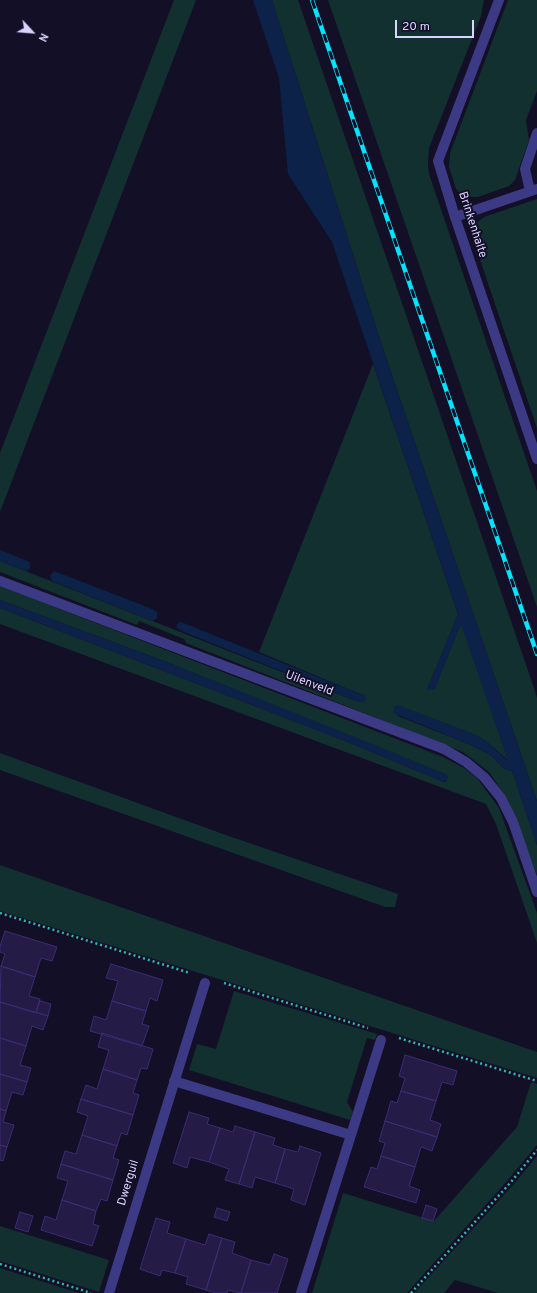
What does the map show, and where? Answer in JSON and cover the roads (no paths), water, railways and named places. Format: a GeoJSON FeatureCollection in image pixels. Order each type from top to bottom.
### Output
{"type":"FeatureCollection","features":[{"type":"Feature","properties":{"kind":"street","name":"Brinkenhalte"},"geometry":{"type":"LineString","coordinates":[[499,0],[438,161],[455,217],[537,459]]}},
{"type":"Feature","properties":{"kind":"street"},"geometry":{"type":"LineString","coordinates":[[455,217],[534,190],[525,169],[537,133]]}},
{"type":"Feature","properties":{"kind":"street","name":"Uilenveld"},"geometry":{"type":"LineString","coordinates":[[0,581],[444,749],[466,762],[484,778],[501,798],[513,822],[537,892]]}},
{"type":"Feature","properties":{"kind":"street","name":"Dwerguil"},"geometry":{"type":"LineString","coordinates":[[110,1293],[205,983]]}},
{"type":"Feature","properties":{"kind":"street"},"geometry":{"type":"LineString","coordinates":[[301,1293],[381,1040]]}},
{"type":"Feature","properties":{"kind":"street"},"geometry":{"type":"LineString","coordinates":[[174,1081],[351,1134]]}},
{"type":"Feature","properties":{"kind":"water"},"geometry":{"type":"Polygon","coordinates":[[[253,0],[272,0],[383,349],[537,801],[537,845],[512,771],[505,769],[490,755],[471,745],[393,713],[394,707],[398,705],[471,733],[486,741],[508,761],[461,624],[434,690],[427,690],[458,614],[332,242],[288,174],[279,78],[253,0]]]}},
{"type":"Feature","properties":{"kind":"water"},"geometry":{"type":"Polygon","coordinates":[[[0,550],[30,562],[30,569],[26,571],[0,561],[0,550]]]}},
{"type":"Feature","properties":{"kind":"water"},"geometry":{"type":"Polygon","coordinates":[[[54,571],[150,608],[157,612],[157,618],[153,621],[52,581],[50,576],[54,571]]]}},
{"type":"Feature","properties":{"kind":"water"},"geometry":{"type":"Polygon","coordinates":[[[0,600],[164,661],[370,743],[447,775],[449,778],[444,782],[343,740],[0,608],[0,600]]]}},
{"type":"Feature","properties":{"kind":"water"},"geometry":{"type":"Polygon","coordinates":[[[181,622],[365,696],[366,699],[363,703],[353,700],[184,632],[176,627],[178,623],[181,622]]]}},
{"type":"Feature","properties":{"kind":"railway"},"geometry":{"type":"LineString","coordinates":[[312,0],[537,654]]}}]}
